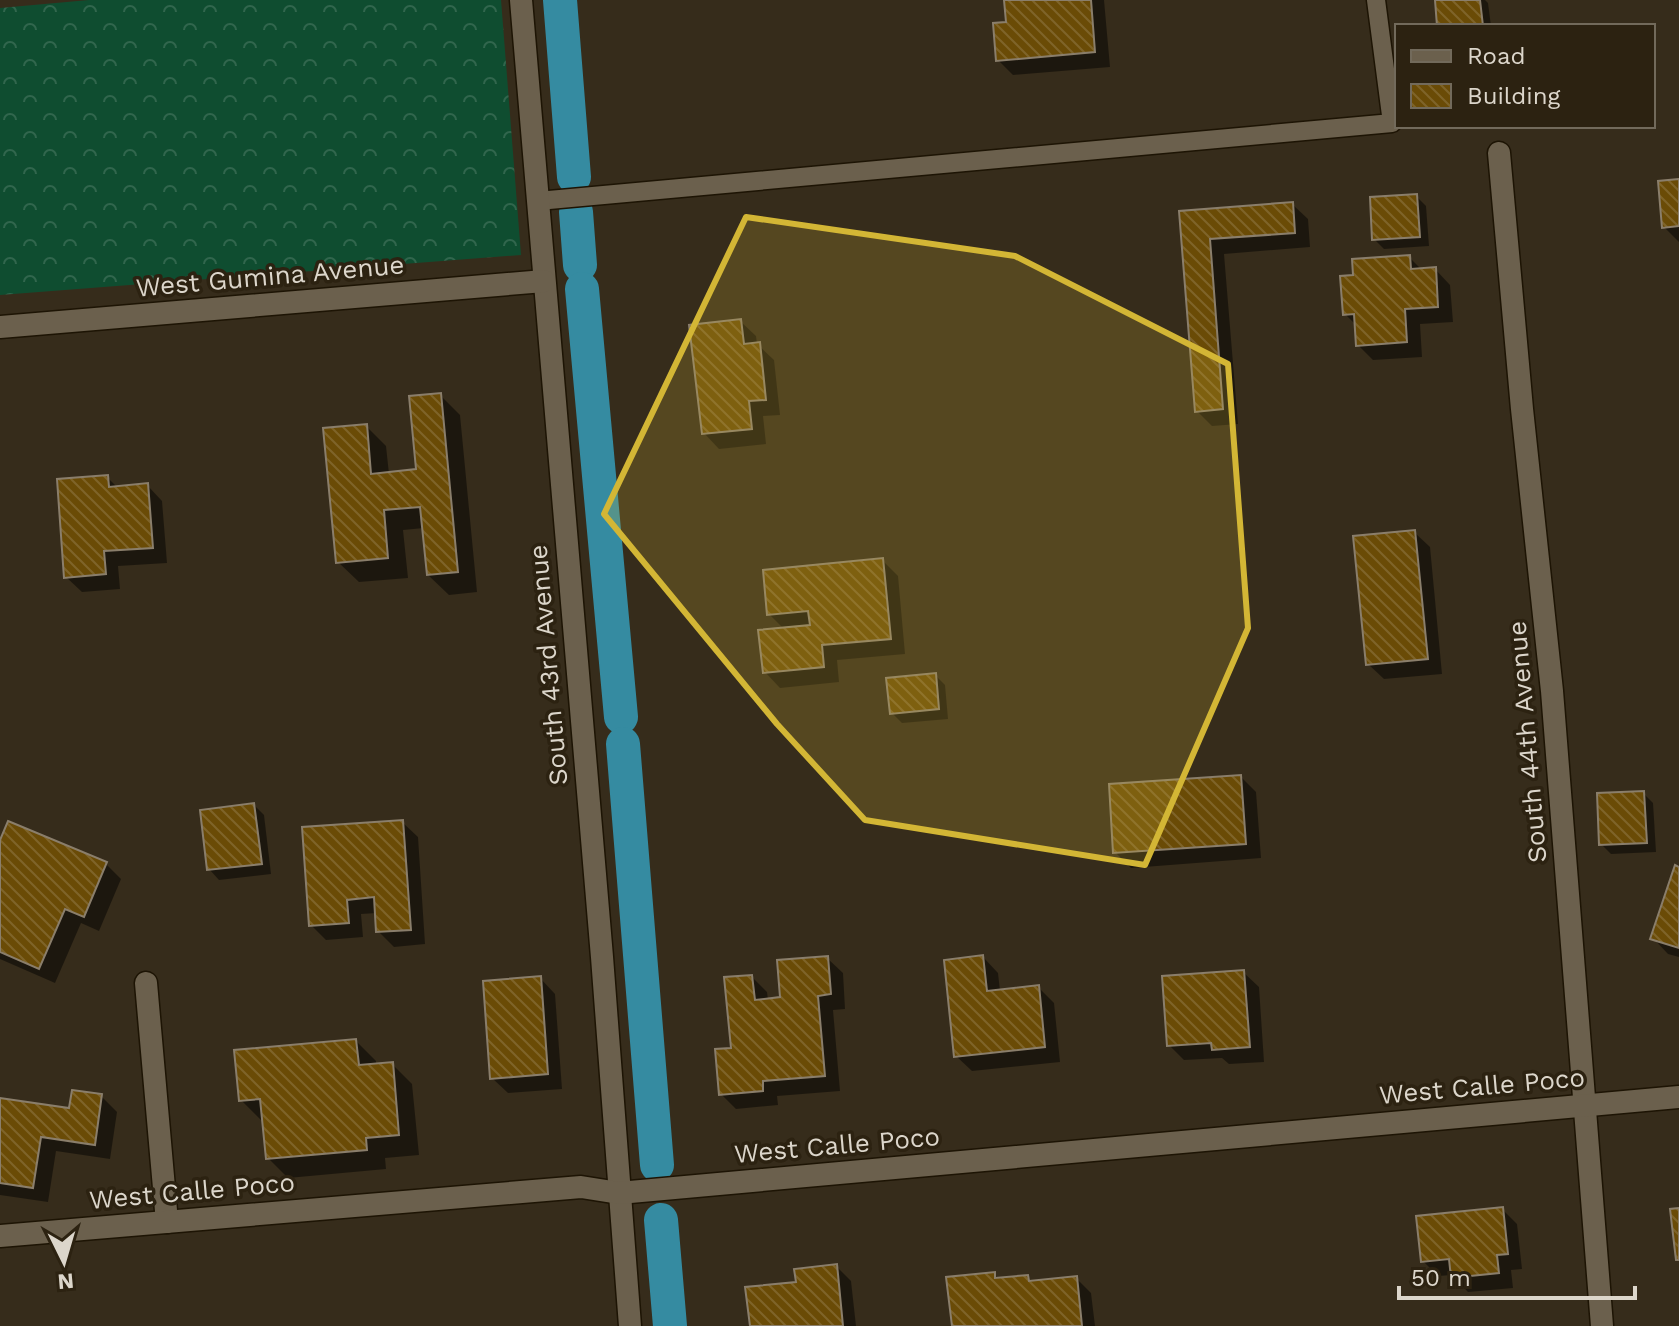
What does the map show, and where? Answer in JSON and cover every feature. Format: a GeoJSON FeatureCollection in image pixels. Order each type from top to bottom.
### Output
{"type":"FeatureCollection","features":[{"type":"Feature","properties":{"kind":"street","name":"South 43rd Avenue"},"geometry":{"type":"LineString","coordinates":[[521,0],[630,1326]]}},
{"type":"Feature","properties":{"kind":"street","name":"South 44th Avenue"},"geometry":{"type":"LineString","coordinates":[[1499,153],[1552,691],[1602,1326]]}},
{"type":"Feature","properties":{"kind":"street","name":"West Gumina Avenue"},"geometry":{"type":"LineString","coordinates":[[0,327],[544,281]]}},
{"type":"Feature","properties":{"kind":"street"},"geometry":{"type":"LineString","coordinates":[[146,983],[167,1222]]}},
{"type":"Feature","properties":{"kind":"street","name":"West Calle Poco"},"geometry":{"type":"LineString","coordinates":[[0,1236],[581,1187],[619,1193],[1679,1097]]}},
{"type":"Feature","properties":{"kind":"lane"},"geometry":{"type":"LineString","coordinates":[[538,201],[1392,123],[1376,0]]}},
{"type":"Feature","properties":{"kind":"highlighted area"},"geometry":{"type":"Polygon","coordinates":[[[746,217],[1015,256],[1228,364],[1248,628],[1145,865],[865,820],[777,724],[604,514],[746,217]]]}},
{"type":"Feature","properties":{"kind":"green space"},"geometry":{"type":"Polygon","coordinates":[[[89,0],[501,0],[521,255],[0,295],[0,8],[89,0]]]}},
{"type":"Feature","properties":{"kind":"building"},"geometry":{"type":"Polygon","coordinates":[[[1004,0],[1091,0],[1095,52],[996,61],[993,23],[1006,22],[1004,0]]]}},
{"type":"Feature","properties":{"kind":"building"},"geometry":{"type":"Polygon","coordinates":[[[1435,0],[1480,0],[1483,24],[1437,24],[1435,0]]]}},
{"type":"Feature","properties":{"kind":"building"},"geometry":{"type":"Polygon","coordinates":[[[1679,179],[1679,226],[1662,228],[1658,181],[1679,179]]]}},
{"type":"Feature","properties":{"kind":"building"},"geometry":{"type":"Polygon","coordinates":[[[1417,194],[1420,237],[1372,240],[1370,197],[1417,194]]]}},
{"type":"Feature","properties":{"kind":"building"},"geometry":{"type":"Polygon","coordinates":[[[1293,202],[1295,233],[1210,239],[1223,409],[1195,412],[1179,211],[1293,202]]]}},
{"type":"Feature","properties":{"kind":"building"},"geometry":{"type":"Polygon","coordinates":[[[1410,255],[1411,269],[1436,267],[1438,307],[1405,309],[1407,342],[1356,346],[1354,314],[1343,315],[1340,276],[1353,275],[1352,259],[1410,255]]]}},
{"type":"Feature","properties":{"kind":"building"},"geometry":{"type":"Polygon","coordinates":[[[741,319],[744,344],[760,342],[766,400],[749,401],[752,429],[702,434],[689,325],[741,319]]]}},
{"type":"Feature","properties":{"kind":"building"},"geometry":{"type":"Polygon","coordinates":[[[441,393],[458,572],[427,575],[420,507],[384,510],[388,558],[336,563],[323,428],[367,424],[371,474],[416,469],[409,396],[441,393]]]}},
{"type":"Feature","properties":{"kind":"building"},"geometry":{"type":"Polygon","coordinates":[[[108,475],[109,487],[148,483],[153,548],[104,551],[106,574],[64,578],[57,479],[108,475]]]}},
{"type":"Feature","properties":{"kind":"building"},"geometry":{"type":"Polygon","coordinates":[[[1415,530],[1428,659],[1366,665],[1353,536],[1415,530]]]}},
{"type":"Feature","properties":{"kind":"building"},"geometry":{"type":"Polygon","coordinates":[[[883,558],[891,639],[822,645],[824,667],[763,673],[758,630],[810,625],[808,611],[767,615],[763,570],[883,558]]]}},
{"type":"Feature","properties":{"kind":"building"},"geometry":{"type":"Polygon","coordinates":[[[936,673],[939,709],[890,714],[886,678],[936,673]]]}},
{"type":"Feature","properties":{"kind":"building"},"geometry":{"type":"Polygon","coordinates":[[[1241,775],[1246,844],[1113,853],[1109,784],[1241,775]]]}},
{"type":"Feature","properties":{"kind":"building"},"geometry":{"type":"Polygon","coordinates":[[[1644,791],[1647,843],[1599,845],[1597,793],[1644,791]]]}},
{"type":"Feature","properties":{"kind":"building"},"geometry":{"type":"Polygon","coordinates":[[[254,803],[262,864],[207,870],[200,810],[254,803]]]}},
{"type":"Feature","properties":{"kind":"building"},"geometry":{"type":"Polygon","coordinates":[[[403,820],[411,930],[376,932],[374,897],[347,900],[349,923],[309,926],[302,827],[403,820]]]}},
{"type":"Feature","properties":{"kind":"building"},"geometry":{"type":"Polygon","coordinates":[[[8,821],[107,862],[84,917],[65,909],[39,969],[0,952],[0,840],[8,821]]]}},
{"type":"Feature","properties":{"kind":"building"},"geometry":{"type":"Polygon","coordinates":[[[1675,865],[1679,867],[1679,948],[1650,939],[1675,865]]]}},
{"type":"Feature","properties":{"kind":"building"},"geometry":{"type":"Polygon","coordinates":[[[983,955],[987,991],[1039,985],[1045,1047],[954,1057],[944,960],[983,955]]]}},
{"type":"Feature","properties":{"kind":"building"},"geometry":{"type":"Polygon","coordinates":[[[828,956],[831,994],[818,996],[825,1076],[763,1081],[763,1091],[719,1095],[715,1049],[731,1048],[724,977],[752,975],[755,1000],[780,997],[777,960],[828,956]]]}},
{"type":"Feature","properties":{"kind":"building"},"geometry":{"type":"Polygon","coordinates":[[[1244,970],[1250,1047],[1212,1050],[1211,1043],[1167,1046],[1162,976],[1244,970]]]}},
{"type":"Feature","properties":{"kind":"building"},"geometry":{"type":"Polygon","coordinates":[[[541,976],[548,1074],[490,1079],[483,981],[541,976]]]}},
{"type":"Feature","properties":{"kind":"building"},"geometry":{"type":"Polygon","coordinates":[[[356,1039],[359,1065],[393,1062],[399,1135],[366,1138],[367,1150],[266,1159],[260,1099],[239,1101],[234,1050],[356,1039]]]}},
{"type":"Feature","properties":{"kind":"building"},"geometry":{"type":"Polygon","coordinates":[[[72,1090],[102,1094],[95,1145],[41,1137],[33,1188],[0,1183],[0,1098],[69,1108],[72,1090]]]}},
{"type":"Feature","properties":{"kind":"building"},"geometry":{"type":"Polygon","coordinates":[[[1503,1207],[1508,1254],[1497,1255],[1499,1273],[1451,1278],[1449,1259],[1421,1262],[1416,1216],[1503,1207]]]}},
{"type":"Feature","properties":{"kind":"building"},"geometry":{"type":"Polygon","coordinates":[[[1679,1208],[1679,1260],[1676,1260],[1670,1209],[1679,1208]]]}},
{"type":"Feature","properties":{"kind":"building"},"geometry":{"type":"Polygon","coordinates":[[[837,1264],[843,1326],[750,1326],[745,1287],[796,1282],[794,1269],[837,1264]]]}},
{"type":"Feature","properties":{"kind":"building"},"geometry":{"type":"Polygon","coordinates":[[[995,1272],[995,1278],[1028,1275],[1029,1281],[1077,1276],[1082,1326],[952,1326],[946,1277],[995,1272]]]}},
{"type":"Feature","properties":{"kind":"waterway"},"geometry":{"type":"LineString","coordinates":[[560,0],[574,177]]}},
{"type":"Feature","properties":{"kind":"waterway"},"geometry":{"type":"LineString","coordinates":[[576,212],[580,265]]}},
{"type":"Feature","properties":{"kind":"waterway"},"geometry":{"type":"LineString","coordinates":[[582,289],[621,717]]}},
{"type":"Feature","properties":{"kind":"waterway"},"geometry":{"type":"LineString","coordinates":[[623,744],[657,1165]]}},
{"type":"Feature","properties":{"kind":"waterway"},"geometry":{"type":"LineString","coordinates":[[661,1220],[670,1326]]}}]}
